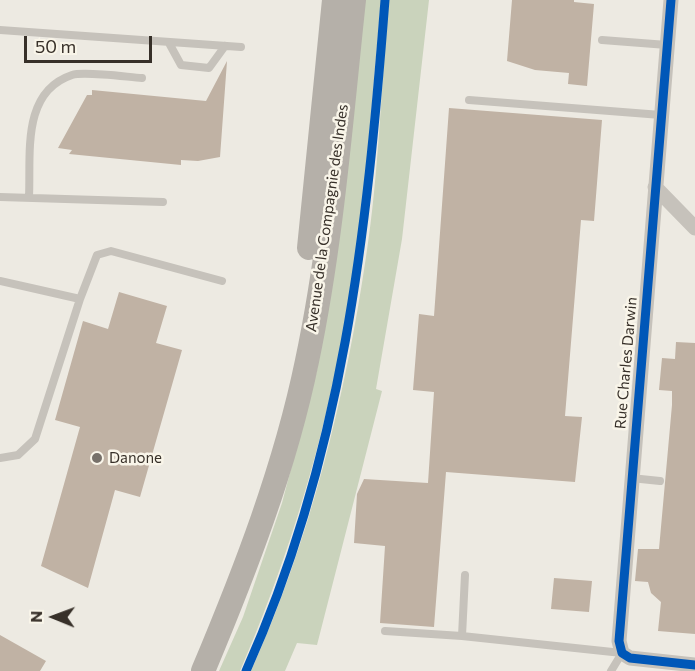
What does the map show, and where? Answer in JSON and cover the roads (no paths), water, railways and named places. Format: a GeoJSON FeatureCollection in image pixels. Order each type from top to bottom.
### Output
{"type":"FeatureCollection","features":[{"type":"Feature","properties":{"kind":"main road","name":"Avenue de la Compagnie des Indes"},"geometry":{"type":"LineString","coordinates":[[187,671],[213,610],[256,487],[280,408],[300,318],[314,218],[334,0]]}},
{"type":"Feature","properties":{"kind":"main road","name":"Avenue de la Compagnie des Indes"},"geometry":{"type":"LineString","coordinates":[[203,671],[260,525],[289,433],[307,361],[331,216],[354,0]]}},
{"type":"Feature","properties":{"kind":"street","name":"Rue Charles Darwin"},"geometry":{"type":"LineString","coordinates":[[622,653],[619,627],[671,0]]}},
{"type":"Feature","properties":{"kind":"street"},"geometry":{"type":"LineString","coordinates":[[655,187],[695,228]]}},
{"type":"Feature","properties":{"kind":"street"},"geometry":{"type":"LineString","coordinates":[[622,653],[640,660],[695,665]]}},
{"type":"Feature","properties":{"kind":"lane"},"geometry":{"type":"LineString","coordinates":[[0,30],[241,47]]}},
{"type":"Feature","properties":{"kind":"lane"},"geometry":{"type":"LineString","coordinates":[[602,40],[667,45]]}},
{"type":"Feature","properties":{"kind":"lane"},"geometry":{"type":"LineString","coordinates":[[169,43],[181,65],[209,68],[225,46]]}},
{"type":"Feature","properties":{"kind":"lane"},"geometry":{"type":"LineString","coordinates":[[29,197],[33,115],[42,98],[56,84],[74,74],[142,78]]}},
{"type":"Feature","properties":{"kind":"lane","name":"Avenue de la Compagnie des Indes"},"geometry":{"type":"LineString","coordinates":[[196,671],[247,538],[291,396],[310,310],[335,88]]}},
{"type":"Feature","properties":{"kind":"lane"},"geometry":{"type":"LineString","coordinates":[[469,100],[661,116]]}},
{"type":"Feature","properties":{"kind":"lane"},"geometry":{"type":"LineString","coordinates":[[0,197],[163,202]]}},
{"type":"Feature","properties":{"kind":"lane"},"geometry":{"type":"LineString","coordinates":[[0,458],[18,455],[35,439],[94,259],[106,251],[222,281]]}},
{"type":"Feature","properties":{"kind":"lane"},"geometry":{"type":"LineString","coordinates":[[0,281],[80,299]]}},
{"type":"Feature","properties":{"kind":"lane"},"geometry":{"type":"LineString","coordinates":[[631,478],[660,481]]}},
{"type":"Feature","properties":{"kind":"lane"},"geometry":{"type":"LineString","coordinates":[[462,636],[465,575]]}},
{"type":"Feature","properties":{"kind":"lane"},"geometry":{"type":"LineString","coordinates":[[386,631],[462,636],[622,653],[611,671]]}},
{"type":"Feature","properties":{"kind":"place","name":"Danone"},"geometry":{"type":"Point","coordinates":[97,458]}}]}
